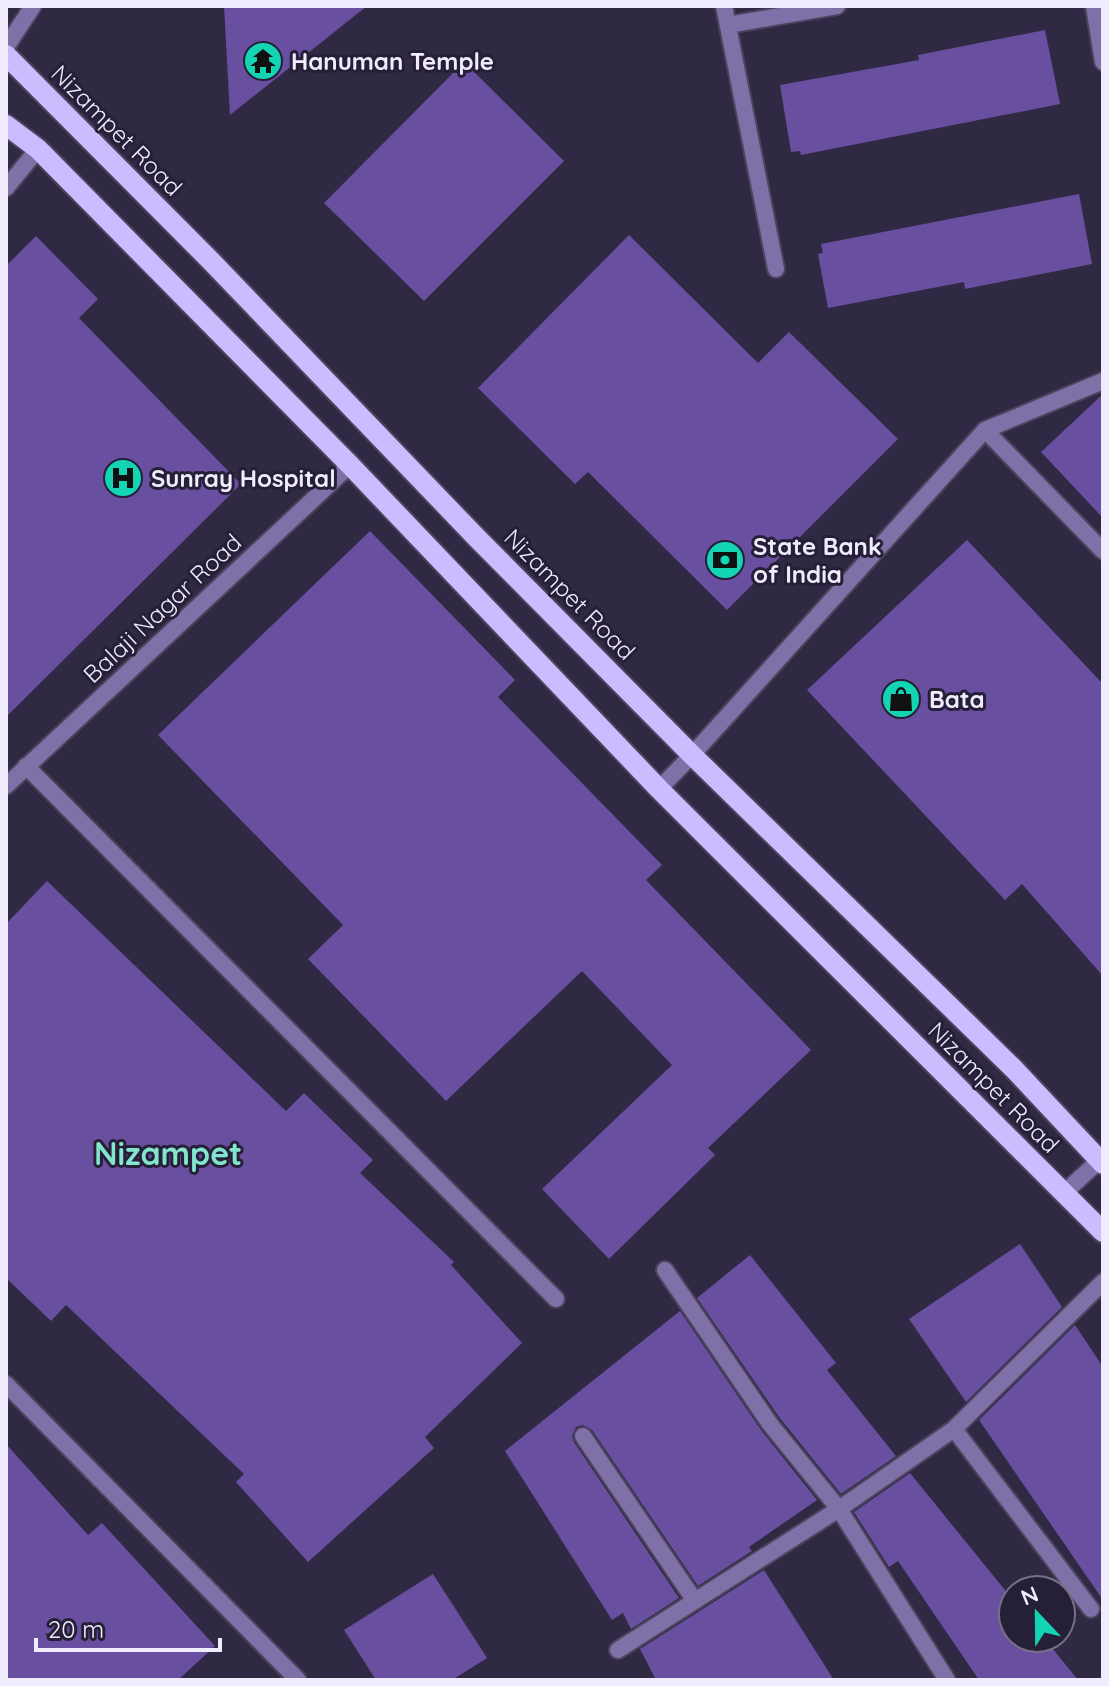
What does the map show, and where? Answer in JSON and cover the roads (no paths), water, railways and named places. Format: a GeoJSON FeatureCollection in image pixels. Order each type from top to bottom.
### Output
{"type":"FeatureCollection","features":[{"type":"Feature","properties":{"kind":"main road","name":"Nizampet Road"},"geometry":{"type":"LineString","coordinates":[[6,55],[692,755],[1014,1069],[1102,1160]]}},
{"type":"Feature","properties":{"kind":"main road","name":"Nizampet Road"},"geometry":{"type":"LineString","coordinates":[[6,125],[38,149],[350,465],[659,789],[1103,1232]]}},
{"type":"Feature","properties":{"kind":"street"},"geometry":{"type":"LineString","coordinates":[[6,47],[33,6]]}},
{"type":"Feature","properties":{"kind":"street"},"geometry":{"type":"LineString","coordinates":[[724,6],[776,269]]}},
{"type":"Feature","properties":{"kind":"street"},"geometry":{"type":"LineString","coordinates":[[728,25],[837,6]]}},
{"type":"Feature","properties":{"kind":"street"},"geometry":{"type":"LineString","coordinates":[[1094,6],[1103,62]]}},
{"type":"Feature","properties":{"kind":"street"},"geometry":{"type":"LineString","coordinates":[[6,188],[38,149]]}},
{"type":"Feature","properties":{"kind":"street"},"geometry":{"type":"LineString","coordinates":[[659,789],[985,430],[1103,381]]}},
{"type":"Feature","properties":{"kind":"street"},"geometry":{"type":"LineString","coordinates":[[985,430],[1103,551]]}},
{"type":"Feature","properties":{"kind":"street","name":"Balaji Nagar Road"},"geometry":{"type":"LineString","coordinates":[[6,786],[350,465]]}},
{"type":"Feature","properties":{"kind":"street"},"geometry":{"type":"LineString","coordinates":[[26,766],[556,1299]]}},
{"type":"Feature","properties":{"kind":"street"},"geometry":{"type":"LineString","coordinates":[[1064,1193],[1102,1160]]}},
{"type":"Feature","properties":{"kind":"street"},"geometry":{"type":"LineString","coordinates":[[665,1270],[770,1424],[839,1509],[947,1680]]}},
{"type":"Feature","properties":{"kind":"street"},"geometry":{"type":"LineString","coordinates":[[618,1650],[839,1509],[954,1429],[1103,1282]]}},
{"type":"Feature","properties":{"kind":"street"},"geometry":{"type":"LineString","coordinates":[[6,1384],[298,1680]]}},
{"type":"Feature","properties":{"kind":"street"},"geometry":{"type":"LineString","coordinates":[[954,1429],[1091,1609]]}},
{"type":"Feature","properties":{"kind":"street"},"geometry":{"type":"LineString","coordinates":[[583,1436],[695,1601]]}},
{"type":"Feature","properties":{"kind":"place","name":"Hanuman Temple"},"geometry":{"type":"Point","coordinates":[263,61]}},
{"type":"Feature","properties":{"kind":"place","name":"Sunray Hospital"},"geometry":{"type":"Point","coordinates":[123,478]}},
{"type":"Feature","properties":{"kind":"place","name":"State Bank of India"},"geometry":{"type":"Point","coordinates":[725,560]}},
{"type":"Feature","properties":{"kind":"place","name":"Bata"},"geometry":{"type":"Point","coordinates":[901,699]}},
{"type":"Feature","properties":{"kind":"district","name":"Nizampet"},"geometry":{"type":"Point","coordinates":[168,1153]}}]}
